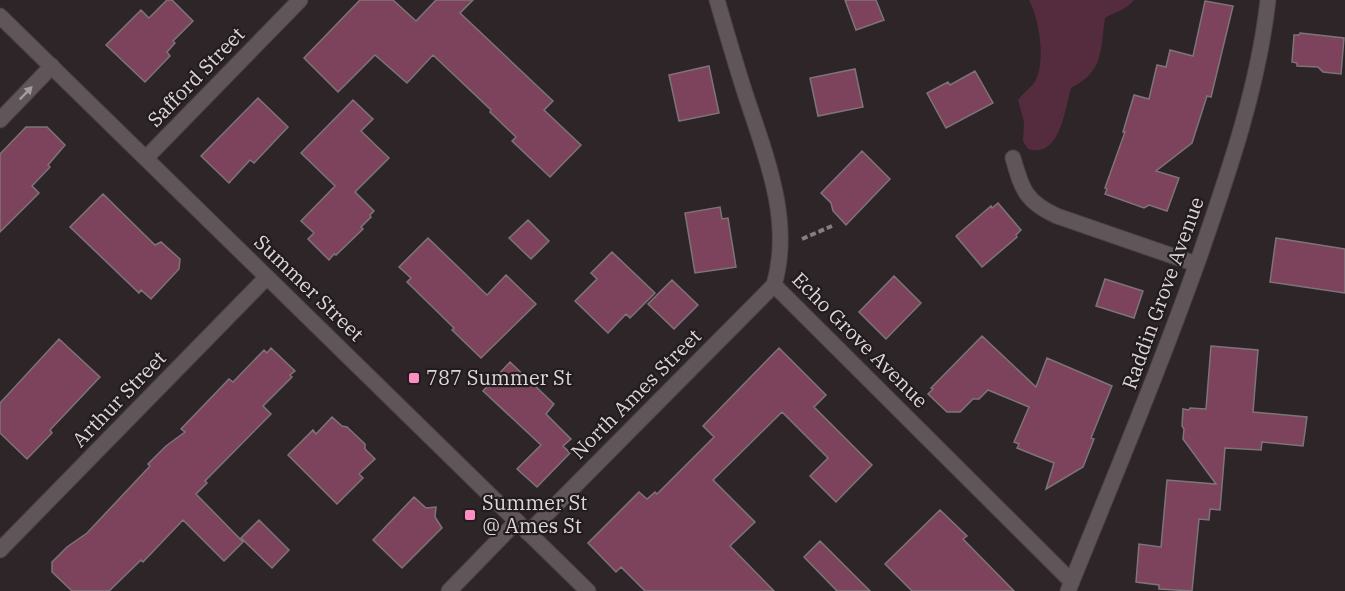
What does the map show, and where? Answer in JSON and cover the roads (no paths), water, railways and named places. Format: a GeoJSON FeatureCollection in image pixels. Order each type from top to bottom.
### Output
{"type":"FeatureCollection","features":[{"type":"Feature","properties":{"kind":"street","name":"Safford Street"},"geometry":{"type":"LineString","coordinates":[[146,158],[300,0]]}},
{"type":"Feature","properties":{"kind":"street","name":"Echo Grove Avenue"},"geometry":{"type":"LineString","coordinates":[[717,0],[761,140],[779,215],[781,244],[774,285],[1070,586]]}},
{"type":"Feature","properties":{"kind":"street","name":"Raddin Grove Avenue"},"geometry":{"type":"LineString","coordinates":[[1070,586],[1159,367],[1238,142],[1268,0]]}},
{"type":"Feature","properties":{"kind":"street","name":"Summer Street"},"geometry":{"type":"LineString","coordinates":[[0,16],[588,591]]}},
{"type":"Feature","properties":{"kind":"street"},"geometry":{"type":"LineString","coordinates":[[0,120],[52,66]]}},
{"type":"Feature","properties":{"kind":"street"},"geometry":{"type":"LineString","coordinates":[[1013,158],[1021,184],[1039,207],[1057,216],[1196,264]]}},
{"type":"Feature","properties":{"kind":"street","name":"Arthur Street"},"geometry":{"type":"LineString","coordinates":[[0,550],[267,277]]}},
{"type":"Feature","properties":{"kind":"street","name":"North Ames Street"},"geometry":{"type":"LineString","coordinates":[[528,533],[774,285]]}},
{"type":"Feature","properties":{"kind":"street"},"geometry":{"type":"LineString","coordinates":[[449,591],[517,521]]}},
{"type":"Feature","properties":{"kind":"place","name":"787 Summer St"},"geometry":{"type":"Point","coordinates":[414,378]}},
{"type":"Feature","properties":{"kind":"place","name":"Summer St @ Ames St"},"geometry":{"type":"Point","coordinates":[470,515]}}]}
